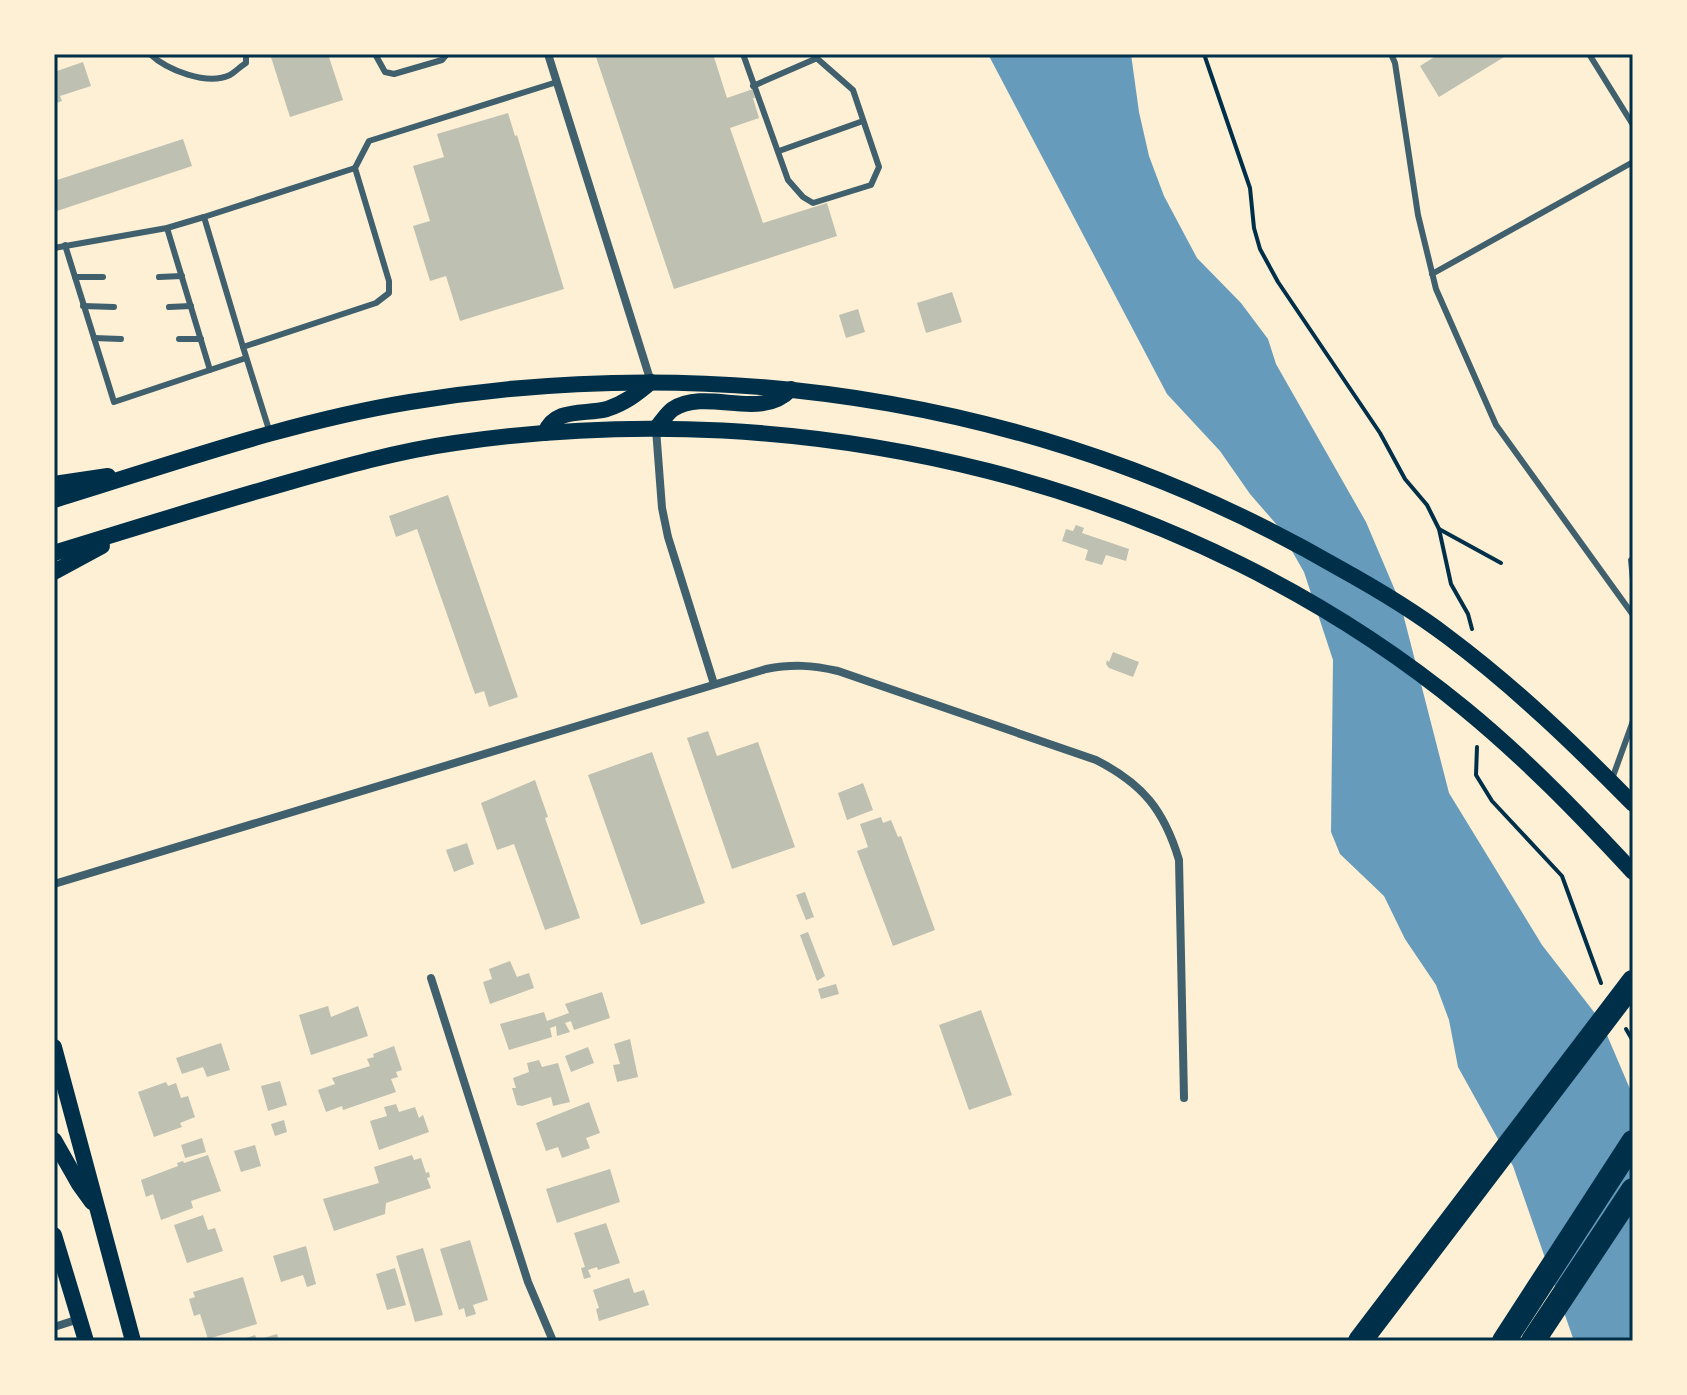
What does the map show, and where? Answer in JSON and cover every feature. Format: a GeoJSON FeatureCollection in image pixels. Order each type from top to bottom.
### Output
{"type":"FeatureCollection","features":[{"type":"Feature","properties":{"kind":"highway"},"geometry":{"type":"LineString","coordinates":[[1360,1341],[1633,982]]}},
{"type":"Feature","properties":{"kind":"highway"},"geometry":{"type":"LineString","coordinates":[[1504,1341],[1633,1142]]}},
{"type":"Feature","properties":{"kind":"highway"},"geometry":{"type":"LineString","coordinates":[[1533,1341],[1633,1190]]}},
{"type":"Feature","properties":{"kind":"main road"},"geometry":{"type":"LineString","coordinates":[[545,433],[549,423],[560,415],[606,409],[632,399],[651,382]]}},
{"type":"Feature","properties":{"kind":"main road"},"geometry":{"type":"LineString","coordinates":[[54,500],[270,433],[412,402],[516,389],[651,382],[852,395],[978,421],[1060,445],[1181,488],[1258,523],[1374,587],[1448,636],[1515,691],[1633,804]]}},
{"type":"Feature","properties":{"kind":"main road"},"geometry":{"type":"LineString","coordinates":[[656,428],[673,409],[699,402],[764,404],[782,398],[791,389]]}},
{"type":"Feature","properties":{"kind":"main road"},"geometry":{"type":"LineString","coordinates":[[54,553],[347,466],[452,443],[545,433],[656,428],[743,430],[836,440],[935,458],[1043,487],[1132,517],[1200,545],[1302,597],[1464,708],[1593,828],[1633,872]]}},
{"type":"Feature","properties":{"kind":"main road"},"geometry":{"type":"LineString","coordinates":[[54,484],[157,468]]}},
{"type":"Feature","properties":{"kind":"main road"},"geometry":{"type":"LineString","coordinates":[[54,572],[139,527]]}},
{"type":"Feature","properties":{"kind":"main road"},"geometry":{"type":"LineString","coordinates":[[54,1047],[133,1341]]}},
{"type":"Feature","properties":{"kind":"main road"},"geometry":{"type":"LineString","coordinates":[[54,1140],[97,1209]]}},
{"type":"Feature","properties":{"kind":"main road"},"geometry":{"type":"LineString","coordinates":[[54,1235],[86,1341]]}},
{"type":"Feature","properties":{"kind":"street"},"geometry":{"type":"LineString","coordinates":[[548,54],[651,382]]}},
{"type":"Feature","properties":{"kind":"street"},"geometry":{"type":"LineString","coordinates":[[656,428],[662,508],[668,537],[714,684]]}},
{"type":"Feature","properties":{"kind":"street"},"geometry":{"type":"LineString","coordinates":[[54,884],[714,684],[790,664],[813,665],[1096,760],[1120,772],[1159,810],[1172,834],[1179,860],[1184,1098]]}},
{"type":"Feature","properties":{"kind":"street"},"geometry":{"type":"LineString","coordinates":[[431,978],[528,1282],[552,1341]]}},
{"type":"Feature","properties":{"kind":"street"},"geometry":{"type":"LineString","coordinates":[[54,1327],[79,1319]]}},
{"type":"Feature","properties":{"kind":"lane"},"geometry":{"type":"LineString","coordinates":[[150,54],[162,65],[210,79],[228,76],[246,63],[246,54]]}},
{"type":"Feature","properties":{"kind":"lane"},"geometry":{"type":"LineString","coordinates":[[375,54],[385,72],[394,74],[442,60],[447,54]]}},
{"type":"Feature","properties":{"kind":"lane"},"geometry":{"type":"LineString","coordinates":[[743,54],[753,86],[788,180],[803,197],[813,203],[871,185],[879,167],[853,90],[840,76],[814,57],[753,86]]}},
{"type":"Feature","properties":{"kind":"lane"},"geometry":{"type":"LineString","coordinates":[[1391,54],[1407,131],[1418,215],[1436,289],[1496,425],[1633,615]]}},
{"type":"Feature","properties":{"kind":"lane"},"geometry":{"type":"LineString","coordinates":[[1589,54],[1633,125]]}},
{"type":"Feature","properties":{"kind":"lane"},"geometry":{"type":"LineString","coordinates":[[243,347],[376,303],[389,293],[389,281],[355,168],[369,141],[557,82]]}},
{"type":"Feature","properties":{"kind":"lane"},"geometry":{"type":"LineString","coordinates":[[779,151],[863,121]]}},
{"type":"Feature","properties":{"kind":"lane"},"geometry":{"type":"LineString","coordinates":[[1432,274],[1633,162]]}},
{"type":"Feature","properties":{"kind":"lane"},"geometry":{"type":"LineString","coordinates":[[54,248],[167,228],[355,168]]}},
{"type":"Feature","properties":{"kind":"lane"},"geometry":{"type":"LineString","coordinates":[[204,217],[270,433]]}},
{"type":"Feature","properties":{"kind":"lane"},"geometry":{"type":"LineString","coordinates":[[167,228],[210,370]]}},
{"type":"Feature","properties":{"kind":"lane"},"geometry":{"type":"LineString","coordinates":[[65,245],[114,402],[246,358]]}},
{"type":"Feature","properties":{"kind":"lane"},"geometry":{"type":"LineString","coordinates":[[159,277],[182,276]]}},
{"type":"Feature","properties":{"kind":"lane"},"geometry":{"type":"LineString","coordinates":[[75,277],[103,277]]}},
{"type":"Feature","properties":{"kind":"lane"},"geometry":{"type":"LineString","coordinates":[[83,306],[114,307]]}},
{"type":"Feature","properties":{"kind":"lane"},"geometry":{"type":"LineString","coordinates":[[169,307],[191,306]]}},
{"type":"Feature","properties":{"kind":"lane"},"geometry":{"type":"LineString","coordinates":[[94,338],[121,339]]}},
{"type":"Feature","properties":{"kind":"lane"},"geometry":{"type":"LineString","coordinates":[[179,339],[201,339]]}},
{"type":"Feature","properties":{"kind":"lane"},"geometry":{"type":"LineString","coordinates":[[1633,558],[1633,580]]}},
{"type":"Feature","properties":{"kind":"lane"},"geometry":{"type":"LineString","coordinates":[[1633,694],[1633,701]]}},
{"type":"Feature","properties":{"kind":"lane"},"geometry":{"type":"LineString","coordinates":[[1611,782],[1633,721]]}},
{"type":"Feature","properties":{"kind":"path"},"geometry":{"type":"LineString","coordinates":[[1204,54],[1250,188],[1254,228],[1260,249],[1278,282],[1380,433],[1405,479],[1427,505],[1439,529],[1451,584],[1468,614],[1475,640]]}},
{"type":"Feature","properties":{"kind":"path"},"geometry":{"type":"LineString","coordinates":[[1439,529],[1501,563]]}},
{"type":"Feature","properties":{"kind":"path"},"geometry":{"type":"LineString","coordinates":[[1478,738],[1476,775],[1492,801],[1562,876],[1603,986]]}},
{"type":"Feature","properties":{"kind":"path"},"geometry":{"type":"LineString","coordinates":[[1620,1020],[1633,1041]]}},
{"type":"Feature","properties":{"kind":"water"},"geometry":{"type":"Polygon","coordinates":[[[988,54],[1131,54],[1149,156],[1164,196],[1197,258],[1241,303],[1268,339],[1276,364],[1366,522],[1400,602],[1449,793],[1542,945],[1601,1021],[1633,1096],[1633,1341],[1574,1341],[1513,1166],[1458,1067],[1449,1020],[1436,985],[1405,939],[1384,896],[1340,854],[1331,832],[1333,660],[1304,572],[1277,525],[1250,494],[1220,451],[1167,394],[988,54]]]}},
{"type":"Feature","properties":{"kind":"building"},"geometry":{"type":"Polygon","coordinates":[[[270,54],[328,54],[343,100],[290,117],[270,54]]]}},
{"type":"Feature","properties":{"kind":"building"},"geometry":{"type":"Polygon","coordinates":[[[598,54],[713,54],[727,98],[753,89],[759,118],[730,128],[763,223],[827,203],[837,236],[674,289],[596,57],[598,54]]]}},
{"type":"Feature","properties":{"kind":"building"},"geometry":{"type":"Polygon","coordinates":[[[1439,54],[1509,54],[1439,97],[1420,66],[1439,54]]]}},
{"type":"Feature","properties":{"kind":"building"},"geometry":{"type":"Polygon","coordinates":[[[83,62],[91,86],[60,96],[62,101],[54,104],[54,72],[83,62]]]}},
{"type":"Feature","properties":{"kind":"building"},"geometry":{"type":"Polygon","coordinates":[[[508,113],[564,289],[460,321],[446,276],[430,281],[413,226],[430,221],[413,166],[444,157],[437,134],[508,113]]]}},
{"type":"Feature","properties":{"kind":"building"},"geometry":{"type":"Polygon","coordinates":[[[183,139],[192,166],[54,212],[54,181],[183,139]]]}},
{"type":"Feature","properties":{"kind":"building"},"geometry":{"type":"Polygon","coordinates":[[[952,292],[962,322],[926,333],[917,303],[952,292]]]}},
{"type":"Feature","properties":{"kind":"building"},"geometry":{"type":"Polygon","coordinates":[[[858,309],[865,332],[846,338],[839,315],[858,309]]]}},
{"type":"Feature","properties":{"kind":"building"},"geometry":{"type":"Polygon","coordinates":[[[448,495],[518,697],[489,707],[484,691],[475,694],[417,529],[396,537],[389,516],[448,495]]]}},
{"type":"Feature","properties":{"kind":"building"},"geometry":{"type":"Polygon","coordinates":[[[1076,525],[1084,528],[1082,533],[1129,549],[1126,561],[1106,555],[1102,565],[1085,560],[1088,550],[1062,541],[1066,529],[1073,531],[1076,525]]]}},
{"type":"Feature","properties":{"kind":"building"},"geometry":{"type":"Polygon","coordinates":[[[1113,652],[1139,662],[1133,677],[1109,668],[1107,660],[1109,662],[1113,652]]]}},
{"type":"Feature","properties":{"kind":"building"},"geometry":{"type":"Polygon","coordinates":[[[708,731],[717,756],[758,742],[795,847],[732,869],[687,738],[708,731]]]}},
{"type":"Feature","properties":{"kind":"building"},"geometry":{"type":"Polygon","coordinates":[[[652,752],[705,903],[641,925],[588,775],[652,752]]]}},
{"type":"Feature","properties":{"kind":"building"},"geometry":{"type":"Polygon","coordinates":[[[535,780],[580,918],[545,930],[514,844],[497,850],[481,803],[535,780]]]}},
{"type":"Feature","properties":{"kind":"building"},"geometry":{"type":"Polygon","coordinates":[[[863,783],[873,810],[847,820],[838,793],[863,783]]]}},
{"type":"Feature","properties":{"kind":"building"},"geometry":{"type":"Polygon","coordinates":[[[881,817],[883,823],[891,820],[898,837],[901,836],[935,930],[893,946],[857,851],[868,847],[860,824],[881,817]]]}},
{"type":"Feature","properties":{"kind":"building"},"geometry":{"type":"Polygon","coordinates":[[[467,843],[474,864],[454,872],[446,850],[467,843]]]}},
{"type":"Feature","properties":{"kind":"building"},"geometry":{"type":"Polygon","coordinates":[[[805,892],[814,917],[806,920],[796,895],[805,892]]]}},
{"type":"Feature","properties":{"kind":"building"},"geometry":{"type":"Polygon","coordinates":[[[808,932],[825,976],[817,981],[800,935],[808,932]]]}},
{"type":"Feature","properties":{"kind":"building"},"geometry":{"type":"Polygon","coordinates":[[[510,961],[517,977],[529,973],[534,988],[490,1004],[483,982],[492,979],[489,969],[510,961]]]}},
{"type":"Feature","properties":{"kind":"building"},"geometry":{"type":"Polygon","coordinates":[[[836,984],[839,994],[821,999],[818,989],[836,984]]]}},
{"type":"Feature","properties":{"kind":"building"},"geometry":{"type":"Polygon","coordinates":[[[602,992],[610,1018],[574,1030],[571,1021],[565,1023],[570,1032],[557,1036],[556,1026],[550,1028],[552,1037],[509,1050],[500,1024],[544,1012],[547,1021],[569,1013],[565,1004],[602,992]]]}},
{"type":"Feature","properties":{"kind":"building"},"geometry":{"type":"Polygon","coordinates":[[[328,1006],[331,1017],[358,1006],[368,1036],[311,1055],[299,1015],[328,1006]]]}},
{"type":"Feature","properties":{"kind":"building"},"geometry":{"type":"Polygon","coordinates":[[[981,1010],[1012,1095],[969,1110],[939,1025],[981,1010]]]}},
{"type":"Feature","properties":{"kind":"building"},"geometry":{"type":"Polygon","coordinates":[[[630,1039],[638,1077],[617,1082],[613,1065],[620,1064],[614,1044],[630,1039]]]}},
{"type":"Feature","properties":{"kind":"building"},"geometry":{"type":"Polygon","coordinates":[[[221,1043],[230,1070],[207,1077],[203,1067],[182,1074],[176,1058],[221,1043]]]}},
{"type":"Feature","properties":{"kind":"building"},"geometry":{"type":"Polygon","coordinates":[[[394,1046],[402,1070],[396,1072],[398,1077],[391,1079],[396,1092],[343,1110],[342,1106],[326,1112],[318,1090],[335,1084],[332,1078],[370,1066],[367,1059],[374,1057],[373,1054],[394,1046]]]}},
{"type":"Feature","properties":{"kind":"building"},"geometry":{"type":"Polygon","coordinates":[[[588,1047],[594,1063],[571,1072],[565,1056],[588,1047]]]}},
{"type":"Feature","properties":{"kind":"building"},"geometry":{"type":"Polygon","coordinates":[[[539,1060],[542,1067],[558,1063],[570,1102],[553,1106],[551,1097],[517,1105],[512,1088],[516,1088],[513,1078],[529,1072],[527,1063],[539,1060]]]}},
{"type":"Feature","properties":{"kind":"building"},"geometry":{"type":"Polygon","coordinates":[[[280,1081],[287,1105],[268,1111],[261,1086],[280,1081]]]}},
{"type":"Feature","properties":{"kind":"building"},"geometry":{"type":"Polygon","coordinates":[[[166,1082],[168,1086],[176,1083],[181,1098],[188,1096],[195,1117],[180,1123],[182,1127],[154,1137],[138,1092],[166,1082]]]}},
{"type":"Feature","properties":{"kind":"building"},"geometry":{"type":"Polygon","coordinates":[[[589,1102],[600,1133],[586,1138],[590,1148],[562,1158],[558,1147],[546,1151],[536,1123],[589,1102]]]}},
{"type":"Feature","properties":{"kind":"building"},"geometry":{"type":"Polygon","coordinates":[[[396,1104],[399,1112],[415,1107],[419,1118],[423,1115],[429,1132],[379,1150],[370,1121],[387,1116],[384,1107],[396,1104]]]}},
{"type":"Feature","properties":{"kind":"building"},"geometry":{"type":"Polygon","coordinates":[[[284,1120],[287,1132],[275,1136],[271,1124],[284,1120]]]}},
{"type":"Feature","properties":{"kind":"building"},"geometry":{"type":"Polygon","coordinates":[[[202,1138],[206,1152],[185,1158],[181,1145],[202,1138]]]}},
{"type":"Feature","properties":{"kind":"building"},"geometry":{"type":"Polygon","coordinates":[[[255,1145],[261,1166],[241,1172],[234,1151],[255,1145]]]}},
{"type":"Feature","properties":{"kind":"building"},"geometry":{"type":"Polygon","coordinates":[[[208,1155],[221,1191],[191,1201],[193,1208],[161,1220],[153,1194],[146,1197],[141,1180],[178,1166],[177,1163],[208,1155]]]}},
{"type":"Feature","properties":{"kind":"building"},"geometry":{"type":"Polygon","coordinates":[[[412,1155],[414,1160],[421,1158],[426,1173],[429,1172],[430,1177],[427,1178],[431,1188],[386,1203],[385,1214],[334,1231],[323,1199],[379,1183],[374,1167],[412,1155]]]}},
{"type":"Feature","properties":{"kind":"building"},"geometry":{"type":"Polygon","coordinates":[[[610,1169],[620,1202],[557,1223],[546,1189],[610,1169]]]}},
{"type":"Feature","properties":{"kind":"building"},"geometry":{"type":"Polygon","coordinates":[[[203,1215],[208,1230],[215,1228],[223,1251],[187,1263],[174,1225],[203,1215]]]}},
{"type":"Feature","properties":{"kind":"building"},"geometry":{"type":"Polygon","coordinates":[[[606,1223],[620,1263],[588,1270],[591,1277],[584,1279],[581,1268],[585,1267],[574,1233],[606,1223]]]}},
{"type":"Feature","properties":{"kind":"building"},"geometry":{"type":"Polygon","coordinates":[[[470,1240],[488,1300],[473,1305],[476,1314],[466,1317],[464,1308],[459,1310],[440,1249],[470,1240]]]}},
{"type":"Feature","properties":{"kind":"building"},"geometry":{"type":"Polygon","coordinates":[[[306,1246],[316,1284],[307,1287],[303,1275],[281,1282],[273,1256],[306,1246]]]}},
{"type":"Feature","properties":{"kind":"building"},"geometry":{"type":"Polygon","coordinates":[[[423,1248],[443,1315],[415,1322],[396,1256],[423,1248]]]}},
{"type":"Feature","properties":{"kind":"building"},"geometry":{"type":"Polygon","coordinates":[[[395,1268],[406,1305],[387,1310],[376,1274],[395,1268]]]}},
{"type":"Feature","properties":{"kind":"building"},"geometry":{"type":"Polygon","coordinates":[[[243,1277],[257,1324],[208,1339],[200,1314],[194,1316],[189,1299],[195,1297],[193,1292],[243,1277]]]}},
{"type":"Feature","properties":{"kind":"building"},"geometry":{"type":"Polygon","coordinates":[[[629,1278],[634,1293],[644,1290],[649,1305],[599,1321],[596,1309],[599,1308],[593,1290],[629,1278]]]}},
{"type":"Feature","properties":{"kind":"building"},"geometry":{"type":"Polygon","coordinates":[[[277,1334],[279,1341],[238,1341],[255,1335],[257,1340],[277,1334]]]}}]}
